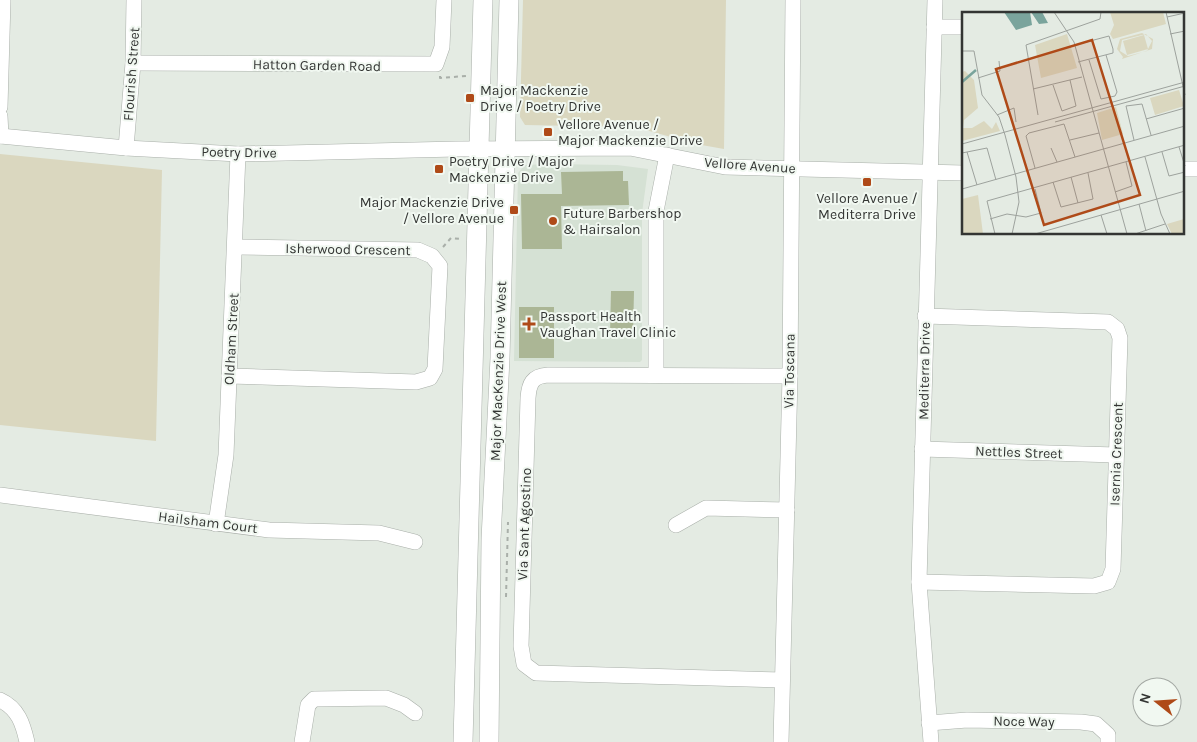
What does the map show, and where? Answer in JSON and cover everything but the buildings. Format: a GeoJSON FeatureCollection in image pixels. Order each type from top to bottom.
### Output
{"type":"FeatureCollection","features":[{"type":"Feature","properties":{"kind":"main road","name":"Major MacKenzie Drive West"},"geometry":{"type":"LineString","coordinates":[[463,742],[483,0]]}},
{"type":"Feature","properties":{"kind":"main road","name":"Major MacKenzie Drive West"},"geometry":{"type":"LineString","coordinates":[[489,742],[491,539],[500,358],[509,0]]}},
{"type":"Feature","properties":{"kind":"street"},"geometry":{"type":"LineString","coordinates":[[0,107],[3,0]]}},
{"type":"Feature","properties":{"kind":"street","name":"Flourish Street"},"geometry":{"type":"LineString","coordinates":[[126,148],[133,63],[134,0]]}},
{"type":"Feature","properties":{"kind":"street"},"geometry":{"type":"LineString","coordinates":[[436,64],[442,48],[444,0]]}},
{"type":"Feature","properties":{"kind":"street","name":"Via Toscana"},"geometry":{"type":"LineString","coordinates":[[781,742],[790,376],[793,0]]}},
{"type":"Feature","properties":{"kind":"street","name":"Mediterra Drive"},"geometry":{"type":"LineString","coordinates":[[931,742],[919,582],[934,0]]}},
{"type":"Feature","properties":{"kind":"street"},"geometry":{"type":"LineString","coordinates":[[934,27],[962,27]]}},
{"type":"Feature","properties":{"kind":"street","name":"Hatton Garden Road"},"geometry":{"type":"LineString","coordinates":[[133,63],[436,64]]}},
{"type":"Feature","properties":{"kind":"street"},"geometry":{"type":"LineString","coordinates":[[0,116],[1,136]]}},
{"type":"Feature","properties":{"kind":"street","name":"Poetry Drive"},"geometry":{"type":"LineString","coordinates":[[1,136],[126,148],[238,154],[479,149]]}},
{"type":"Feature","properties":{"kind":"street","name":"Vellore Avenue"},"geometry":{"type":"LineString","coordinates":[[479,149],[630,148],[725,167],[962,173]]}},
{"type":"Feature","properties":{"kind":"street","name":"Oldham Street"},"geometry":{"type":"LineString","coordinates":[[216,524],[226,455],[236,247],[238,154]]}},
{"type":"Feature","properties":{"kind":"street"},"geometry":{"type":"LineString","coordinates":[[656,376],[656,210],[667,155]]}},
{"type":"Feature","properties":{"kind":"street"},"geometry":{"type":"LineString","coordinates":[[1184,169],[1197,169]]}},
{"type":"Feature","properties":{"kind":"street","name":"Isherwood Crescent"},"geometry":{"type":"LineString","coordinates":[[230,376],[416,382],[430,378],[435,369],[440,266],[432,256],[418,250],[236,247]]}},
{"type":"Feature","properties":{"kind":"street","name":"Isernia Crescent"},"geometry":{"type":"LineString","coordinates":[[919,582],[1094,586],[1108,582],[1113,569],[1120,338],[1113,324],[1102,321],[926,316]]}},
{"type":"Feature","properties":{"kind":"street","name":"Via Sant Agostino"},"geometry":{"type":"LineString","coordinates":[[782,680],[544,674],[529,670],[524,664],[521,656],[521,627],[528,398],[532,381],[536,376],[790,376]]}},
{"type":"Feature","properties":{"kind":"street","name":"Nettles Street"},"geometry":{"type":"LineString","coordinates":[[922,449],[1116,455]]}},
{"type":"Feature","properties":{"kind":"street","name":"Hailsham Court"},"geometry":{"type":"LineString","coordinates":[[0,495],[269,530],[379,532],[415,542]]}},
{"type":"Feature","properties":{"kind":"street"},"geometry":{"type":"LineString","coordinates":[[676,525],[706,508],[787,510]]}},
{"type":"Feature","properties":{"kind":"street"},"geometry":{"type":"LineString","coordinates":[[302,742],[308,705],[314,699],[386,698],[404,705],[415,713]]}},
{"type":"Feature","properties":{"kind":"street"},"geometry":{"type":"LineString","coordinates":[[0,700],[11,705],[20,718],[27,742]]}},
{"type":"Feature","properties":{"kind":"street","name":"Noce Way"},"geometry":{"type":"LineString","coordinates":[[929,723],[967,720],[1089,723],[1096,724],[1108,735],[1108,742]]}},
{"type":"Feature","properties":{"kind":"path"},"geometry":{"type":"LineString","coordinates":[[436,64],[440,78],[466,76]]}},
{"type":"Feature","properties":{"kind":"path"},"geometry":{"type":"LineString","coordinates":[[444,247],[451,238],[461,239]]}},
{"type":"Feature","properties":{"kind":"shaded area"},"geometry":{"type":"Polygon","coordinates":[[[523,0],[726,0],[724,149],[696,144],[635,127],[525,125],[520,117],[523,0]]]}},
{"type":"Feature","properties":{"kind":"shaded area"},"geometry":{"type":"Polygon","coordinates":[[[0,154],[162,170],[156,441],[0,425],[0,154]]]}},
{"type":"Feature","properties":{"kind":"shaded area"},"geometry":{"type":"Polygon","coordinates":[[[525,165],[617,165],[648,169],[642,213],[642,360],[640,362],[514,361],[518,173],[525,165]]]}},
{"type":"Feature","properties":{"kind":"place","name":"Major Mackenzie Drive / Poetry Drive"},"geometry":{"type":"Point","coordinates":[470,98]}},
{"type":"Feature","properties":{"kind":"place","name":"Vellore Avenue / Major Mackenzie Drive"},"geometry":{"type":"Point","coordinates":[548,132]}},
{"type":"Feature","properties":{"kind":"place","name":"Poetry Drive / Major Mackenzie Drive"},"geometry":{"type":"Point","coordinates":[439,169]}},
{"type":"Feature","properties":{"kind":"place","name":"Vellore Avenue / Mediterra Drive"},"geometry":{"type":"Point","coordinates":[867,182]}},
{"type":"Feature","properties":{"kind":"place","name":"Major Mackenzie Drive / Vellore Avenue"},"geometry":{"type":"Point","coordinates":[514,210]}},
{"type":"Feature","properties":{"kind":"place","name":"Future Barbershop & Hairsalon"},"geometry":{"type":"Point","coordinates":[553,221]}},
{"type":"Feature","properties":{"kind":"place","name":"Passport Health Vaughan Travel Clinic"},"geometry":{"type":"Point","coordinates":[529,324]}}]}
